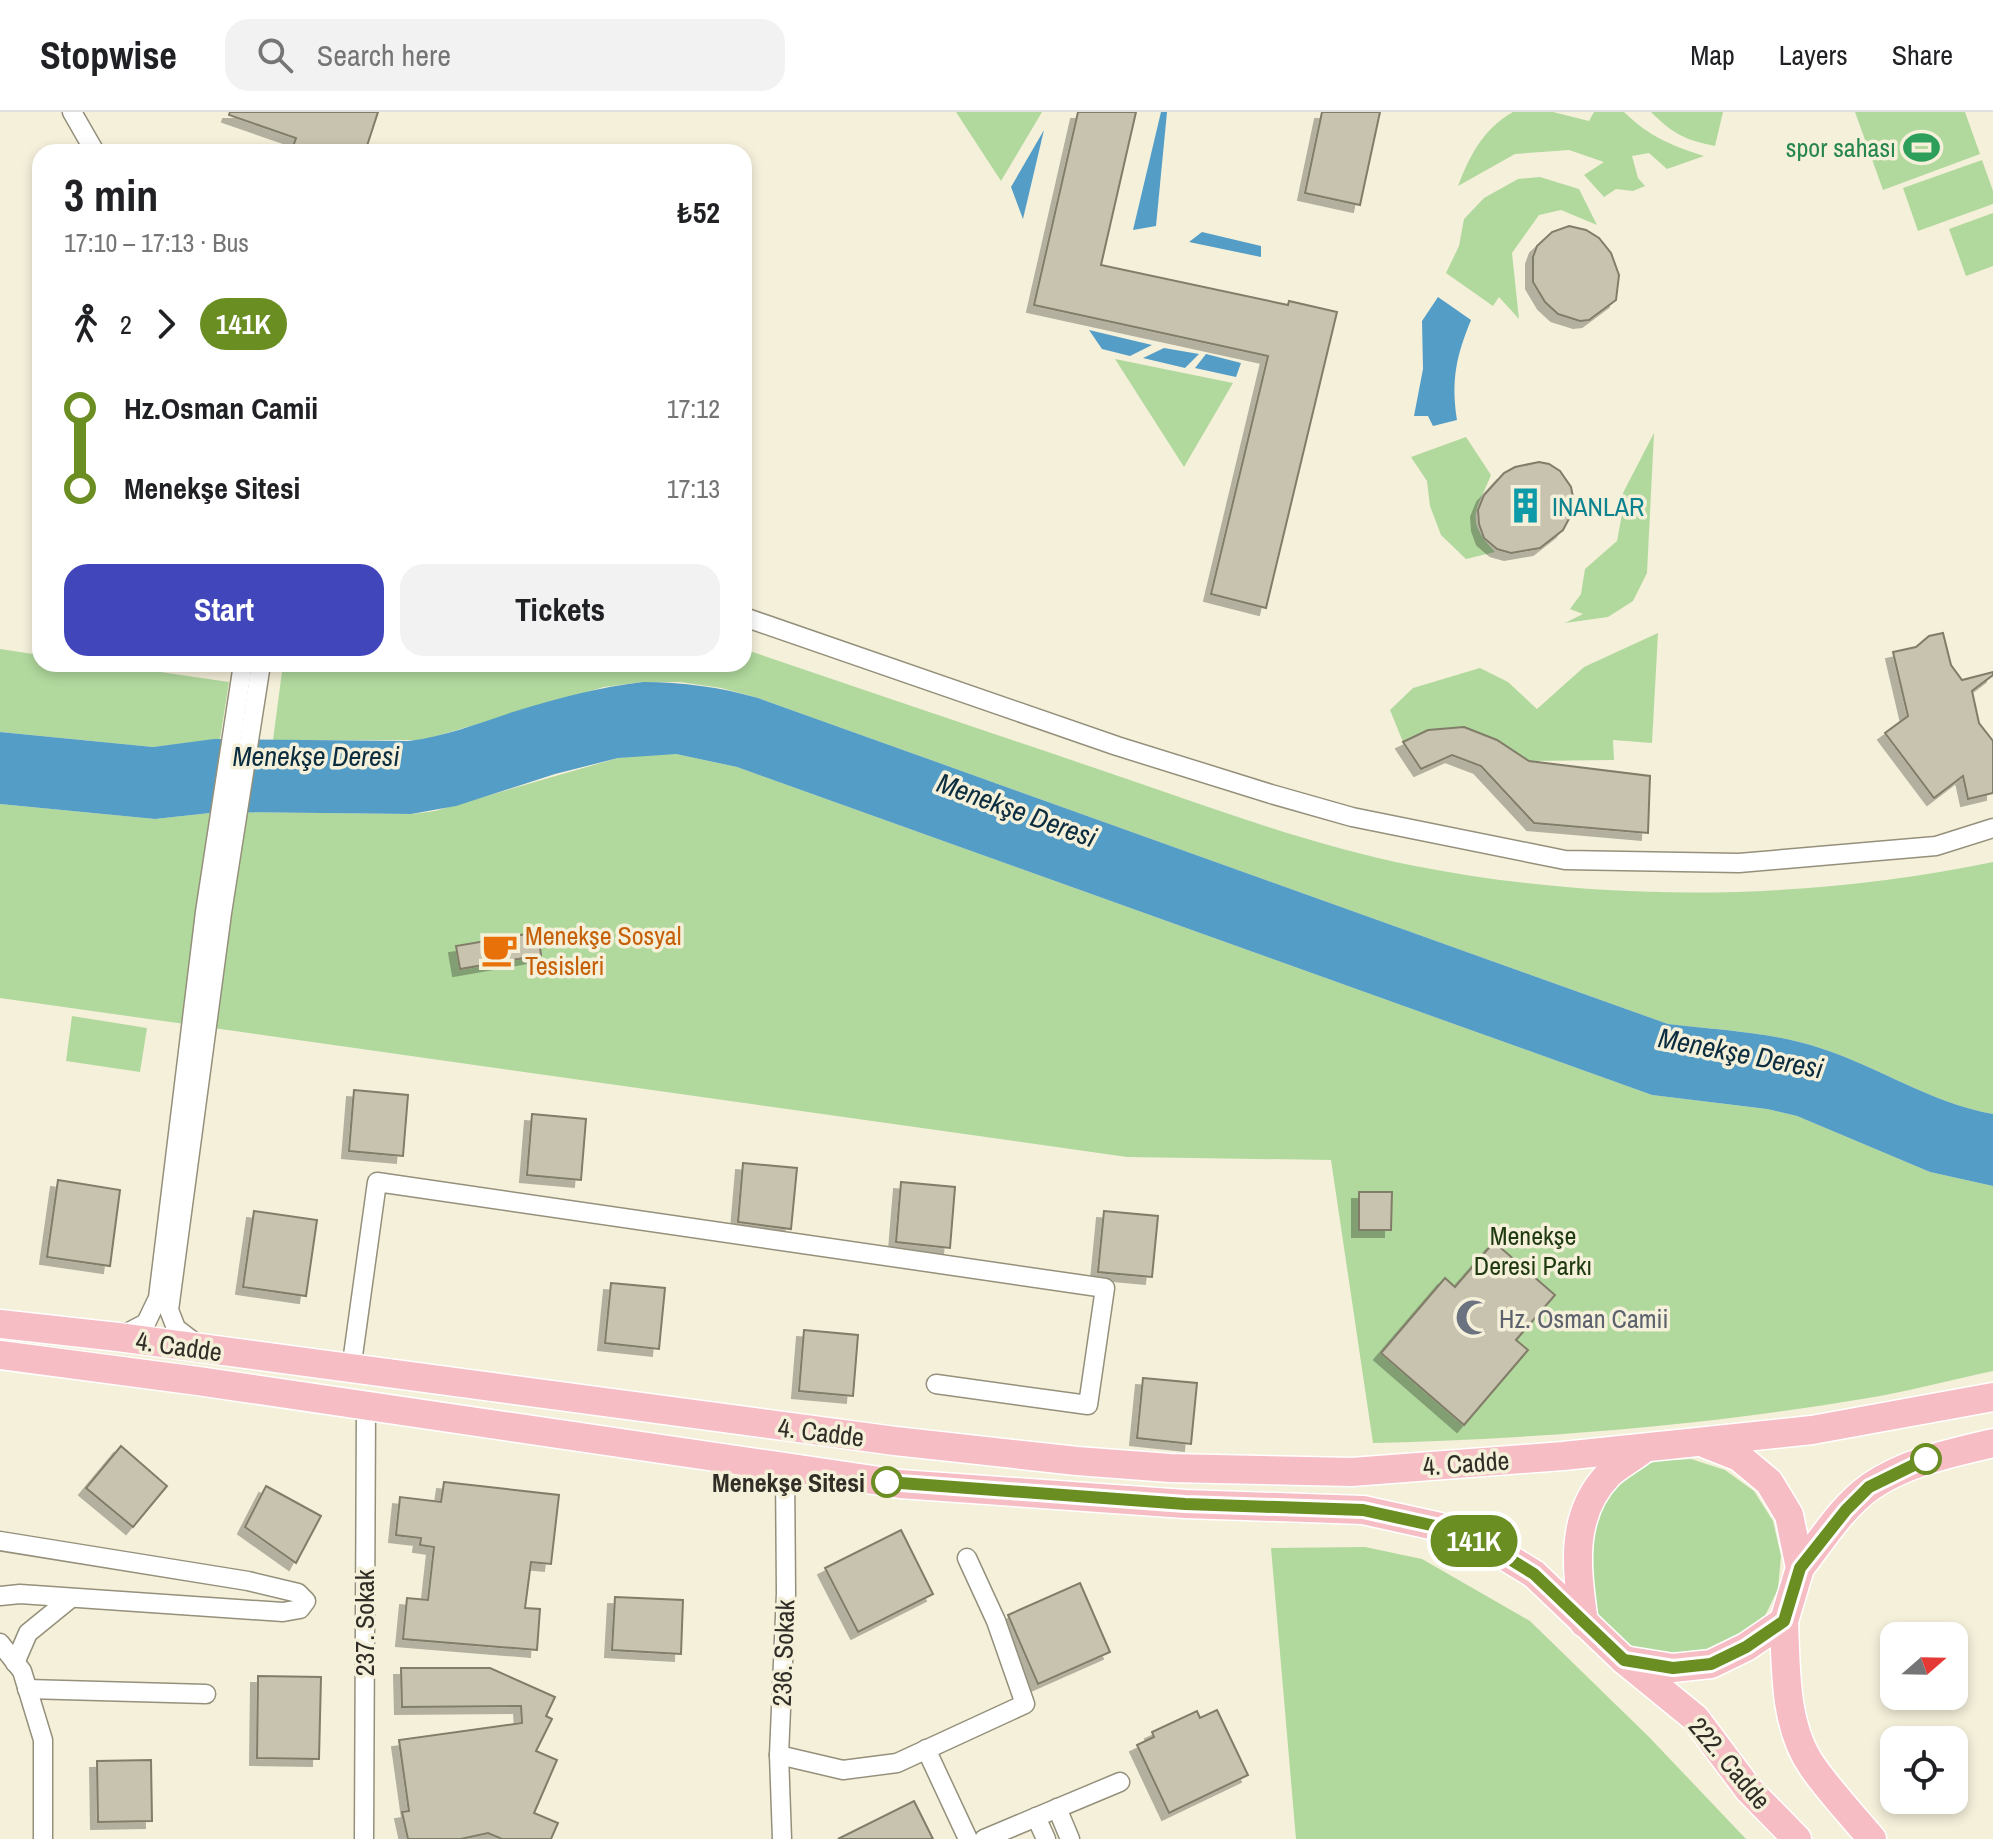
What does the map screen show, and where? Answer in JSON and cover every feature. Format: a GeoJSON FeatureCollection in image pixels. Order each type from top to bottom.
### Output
{"type":"FeatureCollection","features":[{"type":"Feature","properties":{"kind":"main road","name":"4. Cadde"},"geometry":{"type":"LineString","coordinates":[[0,1324],[118,1337],[895,1441],[1077,1461],[1170,1468],[1352,1472],[1646,1448]]}},
{"type":"Feature","properties":{"kind":"main road","name":"4. Cadde"},"geometry":{"type":"LineString","coordinates":[[0,1355],[915,1485],[1185,1504],[1363,1510],[1440,1527],[1495,1550],[1534,1574],[1584,1623]]}},
{"type":"Feature","properties":{"kind":"main road"},"geometry":{"type":"LineString","coordinates":[[1784,1621],[1746,1647],[1711,1664],[1673,1668],[1624,1660],[1584,1623],[1578,1577],[1577,1540],[1588,1505],[1609,1475],[1646,1448],[1844,1426],[1993,1397]]}},
{"type":"Feature","properties":{"kind":"main road"},"geometry":{"type":"LineString","coordinates":[[1703,1443],[1739,1457],[1769,1482],[1789,1515],[1800,1568]]}},
{"type":"Feature","properties":{"kind":"main road"},"geometry":{"type":"LineString","coordinates":[[1872,1839],[1810,1764],[1794,1726],[1786,1679],[1784,1621],[1800,1568],[1846,1510],[1869,1487],[1926,1459],[1993,1443]]}},
{"type":"Feature","properties":{"kind":"main road","name":"222. Cadde"},"geometry":{"type":"LineString","coordinates":[[1624,1660],[1695,1718],[1749,1790],[1797,1839]]}},
{"type":"Feature","properties":{"kind":"street"},"geometry":{"type":"LineString","coordinates":[[72,112],[90,144]]}},
{"type":"Feature","properties":{"kind":"street"},"geometry":{"type":"LineString","coordinates":[[752,620],[1117,746],[1271,794],[1352,817],[1565,860],[1739,863],[1936,846],[1993,828]]}},
{"type":"Feature","properties":{"kind":"street"},"geometry":{"type":"LineString","coordinates":[[118,1337],[146,1323],[158,1298],[243,720],[243,672]]}},
{"type":"Feature","properties":{"kind":"street"},"geometry":{"type":"LineString","coordinates":[[243,720],[258,672]]}},
{"type":"Feature","properties":{"kind":"street"},"geometry":{"type":"LineString","coordinates":[[203,1349],[176,1328],[169,1310],[223,851]]}},
{"type":"Feature","properties":{"kind":"street"},"geometry":{"type":"LineString","coordinates":[[351,1370],[377,1182],[1105,1288],[1088,1405],[936,1384]]}},
{"type":"Feature","properties":{"kind":"street","name":"237. Sokak"},"geometry":{"type":"LineString","coordinates":[[364,1839],[366,1406]]}},
{"type":"Feature","properties":{"kind":"street","name":"236. Sokak"},"geometry":{"type":"LineString","coordinates":[[782,1839],[779,1755],[786,1593],[785,1468]]}},
{"type":"Feature","properties":{"kind":"street"},"geometry":{"type":"LineString","coordinates":[[0,1541],[248,1581],[298,1593],[306,1601],[300,1609],[283,1612],[20,1594],[0,1596]]}},
{"type":"Feature","properties":{"kind":"street"},"geometry":{"type":"LineString","coordinates":[[779,1755],[843,1770],[897,1763],[1025,1704],[996,1621],[967,1558]]}},
{"type":"Feature","properties":{"kind":"street"},"geometry":{"type":"LineString","coordinates":[[15,1663],[28,1633],[71,1598]]}},
{"type":"Feature","properties":{"kind":"street"},"geometry":{"type":"LineString","coordinates":[[0,1643],[22,1671],[43,1740],[43,1839]]}},
{"type":"Feature","properties":{"kind":"street"},"geometry":{"type":"LineString","coordinates":[[27,1689],[206,1694]]}},
{"type":"Feature","properties":{"kind":"street"},"geometry":{"type":"LineString","coordinates":[[926,1749],[968,1839]]}},
{"type":"Feature","properties":{"kind":"street"},"geometry":{"type":"LineString","coordinates":[[984,1839],[1120,1782]]}},
{"type":"Feature","properties":{"kind":"street"},"geometry":{"type":"LineString","coordinates":[[1057,1808],[1070,1839]]}},
{"type":"Feature","properties":{"kind":"street"},"geometry":{"type":"LineString","coordinates":[[1036,1817],[1046,1839]]}},
{"type":"Feature","properties":{"kind":"green space"},"geometry":{"type":"Polygon","coordinates":[[[956,112],[1042,112],[1001,181],[956,112]]]}},
{"type":"Feature","properties":{"kind":"green space"},"geometry":{"type":"Polygon","coordinates":[[[1513,112],[1553,112],[1589,121],[1594,112],[1624,112],[1661,139],[1704,156],[1667,169],[1649,153],[1632,156],[1638,178],[1645,186],[1633,191],[1616,189],[1604,197],[1584,175],[1604,162],[1569,150],[1515,154],[1458,186],[1479,144],[1493,126],[1513,112]]]}},
{"type":"Feature","properties":{"kind":"green space"},"geometry":{"type":"Polygon","coordinates":[[[1651,112],[1723,112],[1715,146],[1680,135],[1651,112]]]}},
{"type":"Feature","properties":{"kind":"green space","name":"spor sahası"},"geometry":{"type":"Polygon","coordinates":[[[1855,112],[1965,112],[1980,154],[1883,190],[1855,112]]]}},
{"type":"Feature","properties":{"kind":"green space","name":"spor sahası"},"geometry":{"type":"Polygon","coordinates":[[[1982,160],[1993,191],[1993,204],[1918,231],[1903,188],[1982,160]]]}},
{"type":"Feature","properties":{"kind":"green space"},"geometry":{"type":"Polygon","coordinates":[[[1540,177],[1579,189],[1597,225],[1561,210],[1539,215],[1512,253],[1519,319],[1499,297],[1493,306],[1446,273],[1459,246],[1464,219],[1484,198],[1518,179],[1540,177]]]}},
{"type":"Feature","properties":{"kind":"green space"},"geometry":{"type":"Polygon","coordinates":[[[1993,213],[1993,266],[1966,276],[1949,229],[1993,213]]]}},
{"type":"Feature","properties":{"kind":"green space"},"geometry":{"type":"Polygon","coordinates":[[[1115,359],[1233,383],[1184,467],[1115,359]]]}},
{"type":"Feature","properties":{"kind":"green space"},"geometry":{"type":"Polygon","coordinates":[[[1654,433],[1647,573],[1633,601],[1608,617],[1565,623],[1583,614],[1570,609],[1581,594],[1585,569],[1617,541],[1623,493],[1654,433]]]}},
{"type":"Feature","properties":{"kind":"green space"},"geometry":{"type":"Polygon","coordinates":[[[1466,437],[1491,475],[1478,506],[1476,522],[1495,552],[1466,559],[1441,535],[1430,506],[1427,481],[1411,457],[1466,437]]]}},
{"type":"Feature","properties":{"kind":"green space"},"geometry":{"type":"Polygon","coordinates":[[[1658,633],[1652,743],[1613,740],[1614,760],[1529,761],[1464,727],[1428,730],[1403,742],[1390,710],[1413,688],[1480,668],[1508,682],[1537,709],[1584,667],[1658,633]]]}},
{"type":"Feature","properties":{"kind":"green space"},"geometry":{"type":"Polygon","coordinates":[[[0,649],[32,654],[32,672],[160,672],[229,682],[220,739],[153,747],[0,732],[0,649]]]}},
{"type":"Feature","properties":{"kind":"green space"},"geometry":{"type":"Polygon","coordinates":[[[752,652],[1271,828],[1415,866],[1559,886],[1704,892],[1849,884],[1993,862],[1993,1114],[1948,1102],[1842,1056],[1802,1043],[1745,1032],[1668,1024],[758,698],[721,688],[680,682],[643,682],[604,687],[423,740],[273,740],[282,672],[752,672],[752,652]]]}},
{"type":"Feature","properties":{"kind":"green space","name":"Menekşe Deresi Parkı"},"geometry":{"type":"Polygon","coordinates":[[[676,754],[737,767],[1652,1095],[1767,1109],[1797,1116],[1930,1172],[1993,1186],[1993,1371],[1878,1396],[1740,1417],[1557,1434],[1373,1443],[1331,1160],[1127,1157],[0,998],[0,804],[155,819],[219,812],[412,814],[435,811],[618,758],[676,754]]]}},
{"type":"Feature","properties":{"kind":"green space"},"geometry":{"type":"Polygon","coordinates":[[[72,1016],[147,1028],[140,1072],[66,1061],[72,1016]]]}},
{"type":"Feature","properties":{"kind":"green space"},"geometry":{"type":"Polygon","coordinates":[[[1691,1459],[1725,1470],[1754,1491],[1773,1521],[1781,1556],[1778,1589],[1764,1618],[1714,1658],[1651,1661],[1597,1626],[1580,1530],[1623,1474],[1656,1461],[1691,1459]]]}},
{"type":"Feature","properties":{"kind":"green space"},"geometry":{"type":"Polygon","coordinates":[[[1365,1547],[1422,1559],[1530,1621],[1649,1737],[1746,1839],[1296,1839],[1271,1548],[1365,1547]]]}},
{"type":"Feature","properties":{"kind":"water"},"geometry":{"type":"Polygon","coordinates":[[[1161,112],[1167,112],[1156,226],[1133,230],[1161,112]]]}},
{"type":"Feature","properties":{"kind":"water"},"geometry":{"type":"Polygon","coordinates":[[[1044,130],[1023,219],[1011,187],[1044,130]]]}},
{"type":"Feature","properties":{"kind":"water"},"geometry":{"type":"Polygon","coordinates":[[[1202,232],[1261,246],[1261,257],[1189,242],[1202,232]]]}},
{"type":"Feature","properties":{"kind":"water"},"geometry":{"type":"Polygon","coordinates":[[[1438,297],[1471,320],[1456,369],[1457,420],[1433,426],[1428,416],[1414,416],[1423,369],[1422,321],[1438,297]]]}},
{"type":"Feature","properties":{"kind":"water"},"geometry":{"type":"Polygon","coordinates":[[[1089,330],[1152,345],[1130,356],[1102,349],[1089,330]]]}},
{"type":"Feature","properties":{"kind":"water"},"geometry":{"type":"Polygon","coordinates":[[[1164,348],[1199,354],[1185,368],[1143,358],[1164,348]]]}},
{"type":"Feature","properties":{"kind":"water"},"geometry":{"type":"Polygon","coordinates":[[[1206,354],[1241,363],[1236,377],[1195,368],[1206,354]]]}},
{"type":"Feature","properties":{"kind":"water","name":"Menekşe Deresi"},"geometry":{"type":"Polygon","coordinates":[[[643,682],[701,686],[758,698],[1668,1024],[1783,1038],[1842,1056],[1948,1102],[1993,1114],[1993,1186],[1930,1172],[1797,1116],[1767,1109],[1652,1095],[737,767],[676,754],[618,758],[555,774],[456,806],[411,814],[219,812],[155,819],[0,804],[0,732],[153,747],[214,739],[408,741],[449,733],[563,697],[643,682]]]}},
{"type":"Feature","properties":{"kind":"building"},"geometry":{"type":"Polygon","coordinates":[[[230,112],[378,112],[368,144],[294,144],[296,138],[229,115],[230,112]]]}},
{"type":"Feature","properties":{"kind":"building"},"geometry":{"type":"Polygon","coordinates":[[[1078,112],[1136,112],[1101,265],[1288,305],[1289,301],[1337,312],[1266,608],[1211,594],[1268,356],[1034,305],[1078,112]]]}},
{"type":"Feature","properties":{"kind":"building"},"geometry":{"type":"Polygon","coordinates":[[[1322,112],[1380,112],[1360,205],[1305,193],[1322,112]]]}},
{"type":"Feature","properties":{"kind":"building"},"geometry":{"type":"Polygon","coordinates":[[[1569,226],[1586,230],[1599,238],[1611,253],[1619,275],[1616,300],[1589,320],[1580,321],[1558,314],[1545,302],[1533,282],[1533,257],[1537,246],[1552,232],[1569,226]]]}},
{"type":"Feature","properties":{"kind":"building","name":"INANLAR"},"geometry":{"type":"Polygon","coordinates":[[[1539,462],[1560,471],[1571,487],[1574,502],[1570,517],[1563,530],[1540,548],[1511,553],[1497,549],[1484,538],[1479,524],[1478,510],[1484,495],[1504,473],[1515,467],[1539,462]]]}},
{"type":"Feature","properties":{"kind":"building"},"geometry":{"type":"Polygon","coordinates":[[[1943,633],[1951,665],[1962,680],[1993,672],[1972,691],[1979,723],[1993,741],[1993,793],[1968,799],[1963,776],[1934,798],[1885,733],[1908,716],[1893,652],[1916,647],[1929,636],[1943,633]]]}},
{"type":"Feature","properties":{"kind":"building"},"geometry":{"type":"Polygon","coordinates":[[[1464,727],[1497,740],[1529,761],[1650,776],[1648,833],[1534,823],[1481,766],[1452,755],[1421,769],[1403,742],[1428,730],[1464,727]]]}},
{"type":"Feature","properties":{"kind":"building","name":"Menekşe Sosyal Tesisleri"},"geometry":{"type":"Polygon","coordinates":[[[538,932],[541,955],[460,969],[456,946],[538,932]]]}},
{"type":"Feature","properties":{"kind":"building"},"geometry":{"type":"Polygon","coordinates":[[[354,1090],[408,1095],[403,1156],[349,1151],[354,1090]]]}},
{"type":"Feature","properties":{"kind":"building"},"geometry":{"type":"Polygon","coordinates":[[[532,1114],[586,1119],[581,1180],[527,1175],[532,1114]]]}},
{"type":"Feature","properties":{"kind":"building"},"geometry":{"type":"Polygon","coordinates":[[[743,1163],[797,1168],[791,1229],[738,1222],[743,1163]]]}},
{"type":"Feature","properties":{"kind":"building"},"geometry":{"type":"Polygon","coordinates":[[[58,1180],[120,1190],[110,1266],[47,1257],[58,1180]]]}},
{"type":"Feature","properties":{"kind":"building"},"geometry":{"type":"Polygon","coordinates":[[[901,1182],[955,1187],[950,1248],[896,1242],[901,1182]]]}},
{"type":"Feature","properties":{"kind":"building"},"geometry":{"type":"Polygon","coordinates":[[[1359,1192],[1392,1192],[1391,1230],[1359,1230],[1359,1192]]]}},
{"type":"Feature","properties":{"kind":"building"},"geometry":{"type":"Polygon","coordinates":[[[254,1211],[317,1220],[306,1296],[243,1287],[254,1211]]]}},
{"type":"Feature","properties":{"kind":"building"},"geometry":{"type":"Polygon","coordinates":[[[1104,1211],[1158,1216],[1152,1277],[1098,1272],[1104,1211]]]}},
{"type":"Feature","properties":{"kind":"building","name":"Hz. Osman Camii"},"geometry":{"type":"Polygon","coordinates":[[[1494,1242],[1555,1295],[1516,1340],[1528,1350],[1464,1425],[1381,1353],[1445,1278],[1455,1287],[1494,1242]]]}},
{"type":"Feature","properties":{"kind":"building"},"geometry":{"type":"Polygon","coordinates":[[[611,1283],[665,1288],[659,1349],[605,1343],[611,1283]]]}},
{"type":"Feature","properties":{"kind":"building"},"geometry":{"type":"Polygon","coordinates":[[[804,1330],[858,1335],[853,1396],[799,1391],[804,1330]]]}},
{"type":"Feature","properties":{"kind":"building"},"geometry":{"type":"Polygon","coordinates":[[[1143,1378],[1197,1383],[1191,1444],[1137,1438],[1143,1378]]]}},
{"type":"Feature","properties":{"kind":"building"},"geometry":{"type":"Polygon","coordinates":[[[121,1446],[167,1486],[133,1527],[86,1488],[121,1446]]]}},
{"type":"Feature","properties":{"kind":"building"},"geometry":{"type":"Polygon","coordinates":[[[444,1482],[559,1495],[551,1564],[531,1562],[525,1608],[540,1609],[537,1650],[403,1639],[407,1598],[428,1600],[434,1547],[420,1545],[421,1538],[396,1535],[400,1497],[441,1502],[444,1482]]]}},
{"type":"Feature","properties":{"kind":"building"},"geometry":{"type":"Polygon","coordinates":[[[266,1486],[321,1516],[296,1563],[245,1527],[266,1486]]]}},
{"type":"Feature","properties":{"kind":"building"},"geometry":{"type":"Polygon","coordinates":[[[901,1530],[933,1594],[858,1632],[825,1568],[901,1530]]]}},
{"type":"Feature","properties":{"kind":"building"},"geometry":{"type":"Polygon","coordinates":[[[1080,1583],[1110,1652],[1038,1684],[1008,1615],[1080,1583]]]}},
{"type":"Feature","properties":{"kind":"building"},"geometry":{"type":"Polygon","coordinates":[[[615,1597],[683,1600],[681,1654],[612,1650],[615,1597]]]}},
{"type":"Feature","properties":{"kind":"building"},"geometry":{"type":"Polygon","coordinates":[[[401,1668],[490,1668],[555,1697],[546,1716],[552,1719],[536,1751],[557,1760],[534,1813],[558,1823],[551,1839],[502,1839],[488,1833],[461,1839],[408,1839],[402,1812],[409,1811],[399,1740],[522,1723],[521,1706],[402,1707],[401,1668]]]}},
{"type":"Feature","properties":{"kind":"building"},"geometry":{"type":"Polygon","coordinates":[[[258,1676],[321,1677],[319,1759],[257,1758],[258,1676]]]}},
{"type":"Feature","properties":{"kind":"building"},"geometry":{"type":"Polygon","coordinates":[[[1217,1710],[1248,1775],[1169,1813],[1137,1745],[1154,1737],[1152,1732],[1197,1711],[1200,1718],[1217,1710]]]}},
{"type":"Feature","properties":{"kind":"building"},"geometry":{"type":"Polygon","coordinates":[[[151,1760],[152,1821],[98,1822],[97,1761],[151,1760]]]}},
{"type":"Feature","properties":{"kind":"building"},"geometry":{"type":"Polygon","coordinates":[[[914,1801],[933,1839],[838,1839],[914,1801]]]}},
{"type":"Feature","properties":{"kind":"bus line","name":"141K"},"geometry":{"type":"LineString","coordinates":[[887,1482],[1185,1504],[1363,1510],[1440,1527],[1495,1550],[1534,1574],[1624,1660],[1673,1668],[1711,1664],[1746,1647],[1784,1621],[1800,1568],[1846,1510],[1869,1487],[1926,1459]]}},
{"type":"Feature","properties":{"kind":"place","name":"spor sahası"},"geometry":{"type":"Point","coordinates":[1922,147]}},
{"type":"Feature","properties":{"kind":"place","name":"INANLAR"},"geometry":{"type":"Point","coordinates":[1526,506]}},
{"type":"Feature","properties":{"kind":"place","name":"Menekşe Sosyal Tesisleri"},"geometry":{"type":"Point","coordinates":[499,950]}},
{"type":"Feature","properties":{"kind":"place","name":"Hz. Osman Camii"},"geometry":{"type":"Point","coordinates":[1473,1318]}},
{"type":"Feature","properties":{"kind":"place","name":"Menekşe Sitesi"},"geometry":{"type":"Point","coordinates":[887,1482]}}]}
